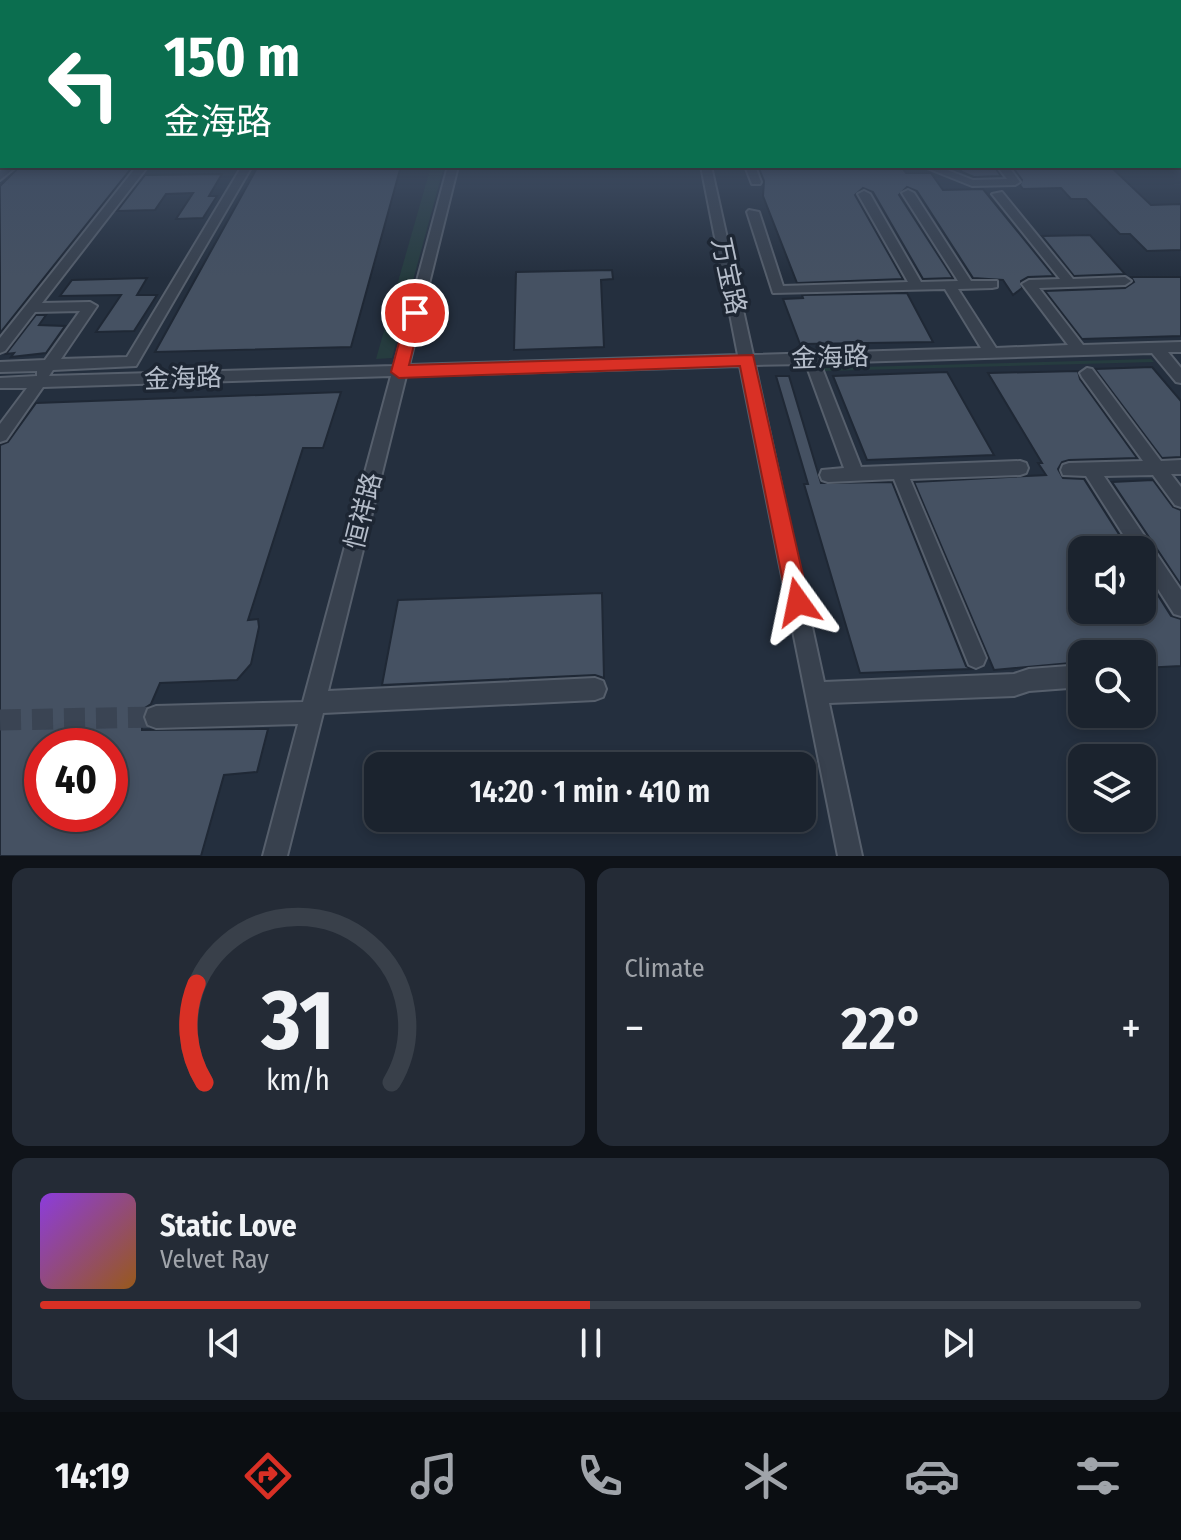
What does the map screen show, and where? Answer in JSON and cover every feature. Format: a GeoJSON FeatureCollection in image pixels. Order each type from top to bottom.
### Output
{"type":"FeatureCollection","features":[{"type":"Feature","properties":{"kind":"street"},"geometry":{"type":"LineString","coordinates":[[0,348],[118,198]]}},
{"type":"Feature","properties":{"kind":"street"},"geometry":{"type":"LineString","coordinates":[[0,367],[131,362],[228,198]]}},
{"type":"Feature","properties":{"kind":"street","name":"恒祥路"},"geometry":{"type":"LineString","coordinates":[[275,856],[445,198]]}},
{"type":"Feature","properties":{"kind":"street","name":"万宝路"},"geometry":{"type":"LineString","coordinates":[[713,198],[850,856]]}},
{"type":"Feature","properties":{"kind":"street"},"geometry":{"type":"LineString","coordinates":[[866,198],[917,287]]}},
{"type":"Feature","properties":{"kind":"street"},"geometry":{"type":"LineString","coordinates":[[911,198],[967,285]]}},
{"type":"Feature","properties":{"kind":"street"},"geometry":{"type":"LineString","coordinates":[[1001,198],[1069,282]]}},
{"type":"Feature","properties":{"kind":"street"},"geometry":{"type":"LineString","coordinates":[[753,212],[778,290],[992,284]]}},
{"type":"Feature","properties":{"kind":"street"},"geometry":{"type":"LineString","coordinates":[[1079,350],[1029,284],[1125,281]]}},
{"type":"Feature","properties":{"kind":"street"},"geometry":{"type":"LineString","coordinates":[[949,286],[991,352]]}},
{"type":"Feature","properties":{"kind":"street"},"geometry":{"type":"LineString","coordinates":[[0,436],[90,306],[31,308]]}},
{"type":"Feature","properties":{"kind":"street"},"geometry":{"type":"LineString","coordinates":[[1155,347],[1181,378]]}},
{"type":"Feature","properties":{"kind":"street","name":"金海路"},"geometry":{"type":"LineString","coordinates":[[0,383],[1181,347]]}},
{"type":"Feature","properties":{"kind":"street"},"geometry":{"type":"LineString","coordinates":[[811,358],[855,474]]}},
{"type":"Feature","properties":{"kind":"street"},"geometry":{"type":"LineString","coordinates":[[1087,373],[1181,500]]}},
{"type":"Feature","properties":{"kind":"street"},"geometry":{"type":"LineString","coordinates":[[1069,470],[1181,467]]}},
{"type":"Feature","properties":{"kind":"street"},"geometry":{"type":"LineString","coordinates":[[828,475],[1020,468]]}},
{"type":"Feature","properties":{"kind":"street"},"geometry":{"type":"LineString","coordinates":[[1091,470],[1181,607]]}},
{"type":"Feature","properties":{"kind":"street"},"geometry":{"type":"LineString","coordinates":[[899,472],[976,658]]}},
{"type":"Feature","properties":{"kind":"street"},"geometry":{"type":"LineString","coordinates":[[817,693],[1014,685],[1029,680],[1068,677]]}},
{"type":"Feature","properties":{"kind":"street"},"geometry":{"type":"LineString","coordinates":[[156,717],[595,689]]}},
{"type":"Feature","properties":{"kind":"green space"},"geometry":{"type":"Polygon","coordinates":[[[422,198],[435,198],[392,358],[376,359],[422,198]]]}},
{"type":"Feature","properties":{"kind":"green space"},"geometry":{"type":"Polygon","coordinates":[[[1151,359],[1154,362],[824,371],[823,368],[1151,359]]]}},
{"type":"Feature","properties":{"kind":"building"},"geometry":{"type":"Polygon","coordinates":[[[0,198],[108,198],[0,333],[0,198]]]}},
{"type":"Feature","properties":{"kind":"building"},"geometry":{"type":"Polygon","coordinates":[[[127,198],[163,198],[155,210],[117,211],[127,198]]]}},
{"type":"Feature","properties":{"kind":"building"},"geometry":{"type":"Polygon","coordinates":[[[190,198],[216,198],[203,218],[176,219],[190,198]]]}},
{"type":"Feature","properties":{"kind":"building"},"geometry":{"type":"Polygon","coordinates":[[[240,198],[392,198],[351,347],[155,352],[240,198]]]}},
{"type":"Feature","properties":{"kind":"building"},"geometry":{"type":"Polygon","coordinates":[[[764,198],[857,198],[903,279],[797,283],[764,198]]]}},
{"type":"Feature","properties":{"kind":"building"},"geometry":{"type":"Polygon","coordinates":[[[876,198],[901,198],[953,278],[923,279],[876,198]]]}},
{"type":"Feature","properties":{"kind":"building"},"geometry":{"type":"Polygon","coordinates":[[[921,198],[990,198],[1054,276],[1028,277],[1021,281],[1022,288],[1013,295],[1003,280],[973,278],[921,198]]]}},
{"type":"Feature","properties":{"kind":"building"},"geometry":{"type":"Polygon","coordinates":[[[1144,198],[1151,205],[1181,204],[1181,250],[1147,251],[1130,234],[1120,234],[1086,199],[1071,199],[1144,198]]]}},
{"type":"Feature","properties":{"kind":"building"},"geometry":{"type":"Polygon","coordinates":[[[1090,235],[1125,274],[1074,276],[1042,236],[1090,235]]]}},
{"type":"Feature","properties":{"kind":"building"},"geometry":{"type":"Polygon","coordinates":[[[612,270],[613,279],[601,280],[604,347],[514,350],[516,272],[612,270]]]}},
{"type":"Feature","properties":{"kind":"building"},"geometry":{"type":"Polygon","coordinates":[[[1131,277],[1181,277],[1181,336],[1082,339],[1045,291],[1125,288],[1134,282],[1131,277]]]}},
{"type":"Feature","properties":{"kind":"building"},"geometry":{"type":"Polygon","coordinates":[[[147,278],[137,295],[157,295],[134,331],[96,332],[121,295],[60,296],[72,280],[147,278]]]}},
{"type":"Feature","properties":{"kind":"building"},"geometry":{"type":"Polygon","coordinates":[[[907,293],[933,342],[800,344],[783,299],[803,298],[802,295],[907,293]]]}},
{"type":"Feature","properties":{"kind":"building"},"geometry":{"type":"Polygon","coordinates":[[[36,315],[46,315],[39,325],[65,326],[46,353],[11,357],[14,353],[6,354],[36,315]]]}},
{"type":"Feature","properties":{"kind":"building"},"geometry":{"type":"Polygon","coordinates":[[[1152,367],[1181,401],[1181,457],[1162,458],[1095,369],[1152,367]]]}},
{"type":"Feature","properties":{"kind":"building"},"geometry":{"type":"Polygon","coordinates":[[[1078,371],[1080,379],[1137,458],[1069,460],[1062,462],[1058,469],[1063,478],[1084,479],[1120,536],[1068,536],[1068,624],[1156,624],[1156,592],[1171,616],[1181,619],[1181,666],[1156,667],[1156,640],[1068,640],[1068,663],[994,670],[914,482],[1046,475],[1038,463],[1042,463],[988,373],[1078,371]]]}},
{"type":"Feature","properties":{"kind":"building"},"geometry":{"type":"Polygon","coordinates":[[[947,372],[994,455],[867,460],[833,376],[947,372]]]}},
{"type":"Feature","properties":{"kind":"building"},"geometry":{"type":"Polygon","coordinates":[[[776,376],[789,376],[821,483],[892,482],[966,666],[971,669],[860,673],[804,484],[808,484],[776,376]]]}},
{"type":"Feature","properties":{"kind":"building"},"geometry":{"type":"Polygon","coordinates":[[[341,392],[323,448],[303,448],[248,620],[258,619],[259,627],[251,664],[237,680],[160,683],[142,716],[142,730],[268,729],[257,772],[224,775],[201,856],[0,856],[0,445],[8,442],[36,403],[341,392]]]}},
{"type":"Feature","properties":{"kind":"building"},"geometry":{"type":"Polygon","coordinates":[[[1153,480],[1173,507],[1181,510],[1181,585],[1156,548],[1156,536],[1148,536],[1112,482],[1153,480]]]}},
{"type":"Feature","properties":{"kind":"building"},"geometry":{"type":"Polygon","coordinates":[[[602,593],[604,678],[595,675],[382,685],[398,600],[602,593]]]}},
{"type":"Feature","properties":{"kind":"tunnel"},"geometry":{"type":"LineString","coordinates":[[0,720],[156,717]]}},
{"type":"Feature","properties":{"kind":"route"},"geometry":{"type":"LineString","coordinates":[[415,313],[399,372],[747,360],[798,602]]}}]}
